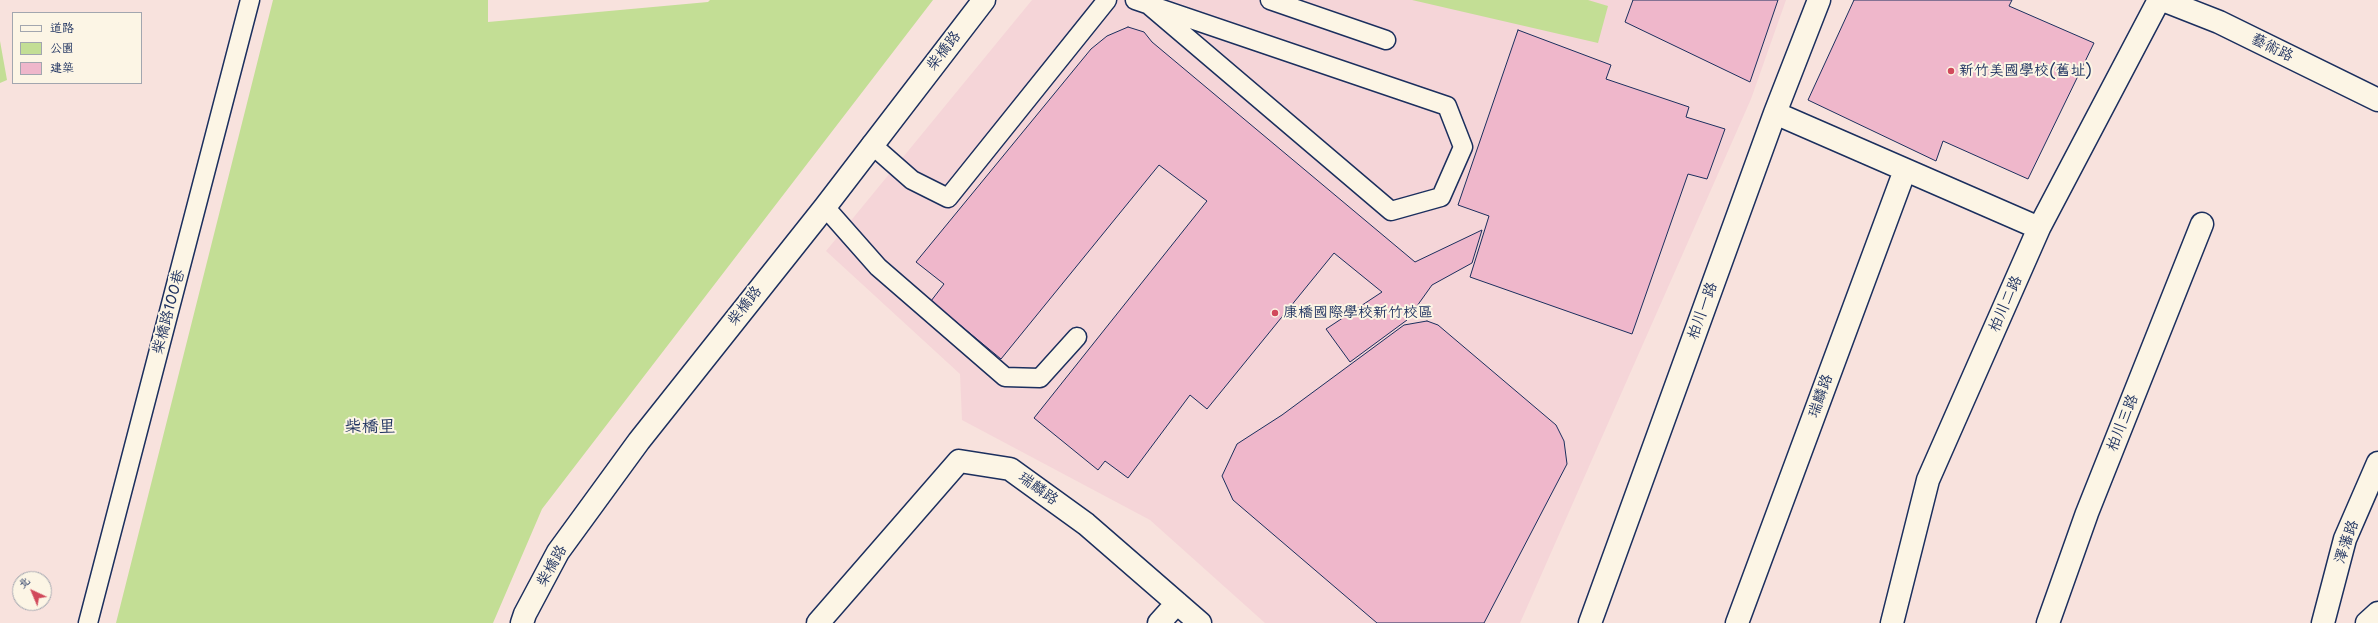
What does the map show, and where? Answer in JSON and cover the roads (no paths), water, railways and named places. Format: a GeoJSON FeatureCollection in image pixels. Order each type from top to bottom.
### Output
{"type":"FeatureCollection","features":[{"type":"Feature","properties":{"kind":"street","name":"柴橋路"},"geometry":{"type":"LineString","coordinates":[[522,623],[525,614],[558,552],[639,441],[825,207],[984,0]]}},
{"type":"Feature","properties":{"kind":"street","name":"柏川一路"},"geometry":{"type":"LineString","coordinates":[[1590,623],[1775,113],[1819,0]]}},
{"type":"Feature","properties":{"kind":"street","name":"柏川二路"},"geometry":{"type":"LineString","coordinates":[[1892,623],[1928,480],[2039,228],[2159,0]]}},
{"type":"Feature","properties":{"kind":"street","name":"藝術路"},"geometry":{"type":"LineString","coordinates":[[2163,0],[2219,22],[2378,100]]}},
{"type":"Feature","properties":{"kind":"street"},"geometry":{"type":"LineString","coordinates":[[1775,113],[2039,228]]}},
{"type":"Feature","properties":{"kind":"street","name":"瑞麟路"},"geometry":{"type":"LineString","coordinates":[[1737,623],[1905,170]]}},
{"type":"Feature","properties":{"kind":"street","name":"柏川三路"},"geometry":{"type":"LineString","coordinates":[[2048,623],[2087,513],[2202,224]]}},
{"type":"Feature","properties":{"kind":"street","name":"瑞麟路"},"geometry":{"type":"LineString","coordinates":[[818,623],[959,461],[1010,469],[1086,524],[1200,623]]}},
{"type":"Feature","properties":{"kind":"street","name":"澤藩路"},"geometry":{"type":"LineString","coordinates":[[2323,623],[2345,539],[2378,463]]}},
{"type":"Feature","properties":{"kind":"street"},"geometry":{"type":"LineString","coordinates":[[1159,623],[1177,603]]}},
{"type":"Feature","properties":{"kind":"street"},"geometry":{"type":"LineString","coordinates":[[2367,623],[2378,613]]}},
{"type":"Feature","properties":{"kind":"lane","name":"柴橋路100巷"},"geometry":{"type":"LineString","coordinates":[[88,623],[250,0]]}},
{"type":"Feature","properties":{"kind":"lane"},"geometry":{"type":"LineString","coordinates":[[872,144],[912,180],[948,198],[1107,0]]}},
{"type":"Feature","properties":{"kind":"lane"},"geometry":{"type":"LineString","coordinates":[[1270,0],[1386,40]]}},
{"type":"Feature","properties":{"kind":"lane"},"geometry":{"type":"LineString","coordinates":[[1142,3],[1447,106],[1463,147],[1441,197],[1391,211],[1142,3]]}},
{"type":"Feature","properties":{"kind":"lane"},"geometry":{"type":"LineString","coordinates":[[825,207],[878,267],[1005,377],[1040,378],[1077,337]]}},
{"type":"Feature","properties":{"kind":"place","name":"新竹美國學校(舊址)"},"geometry":{"type":"Point","coordinates":[1951,71]}},
{"type":"Feature","properties":{"kind":"place","name":"康橋國際學校新竹校區"},"geometry":{"type":"Point","coordinates":[1275,313]}},
{"type":"Feature","properties":{"kind":"district","name":"柴橋里"},"geometry":{"type":"Point","coordinates":[370,428]}}]}
